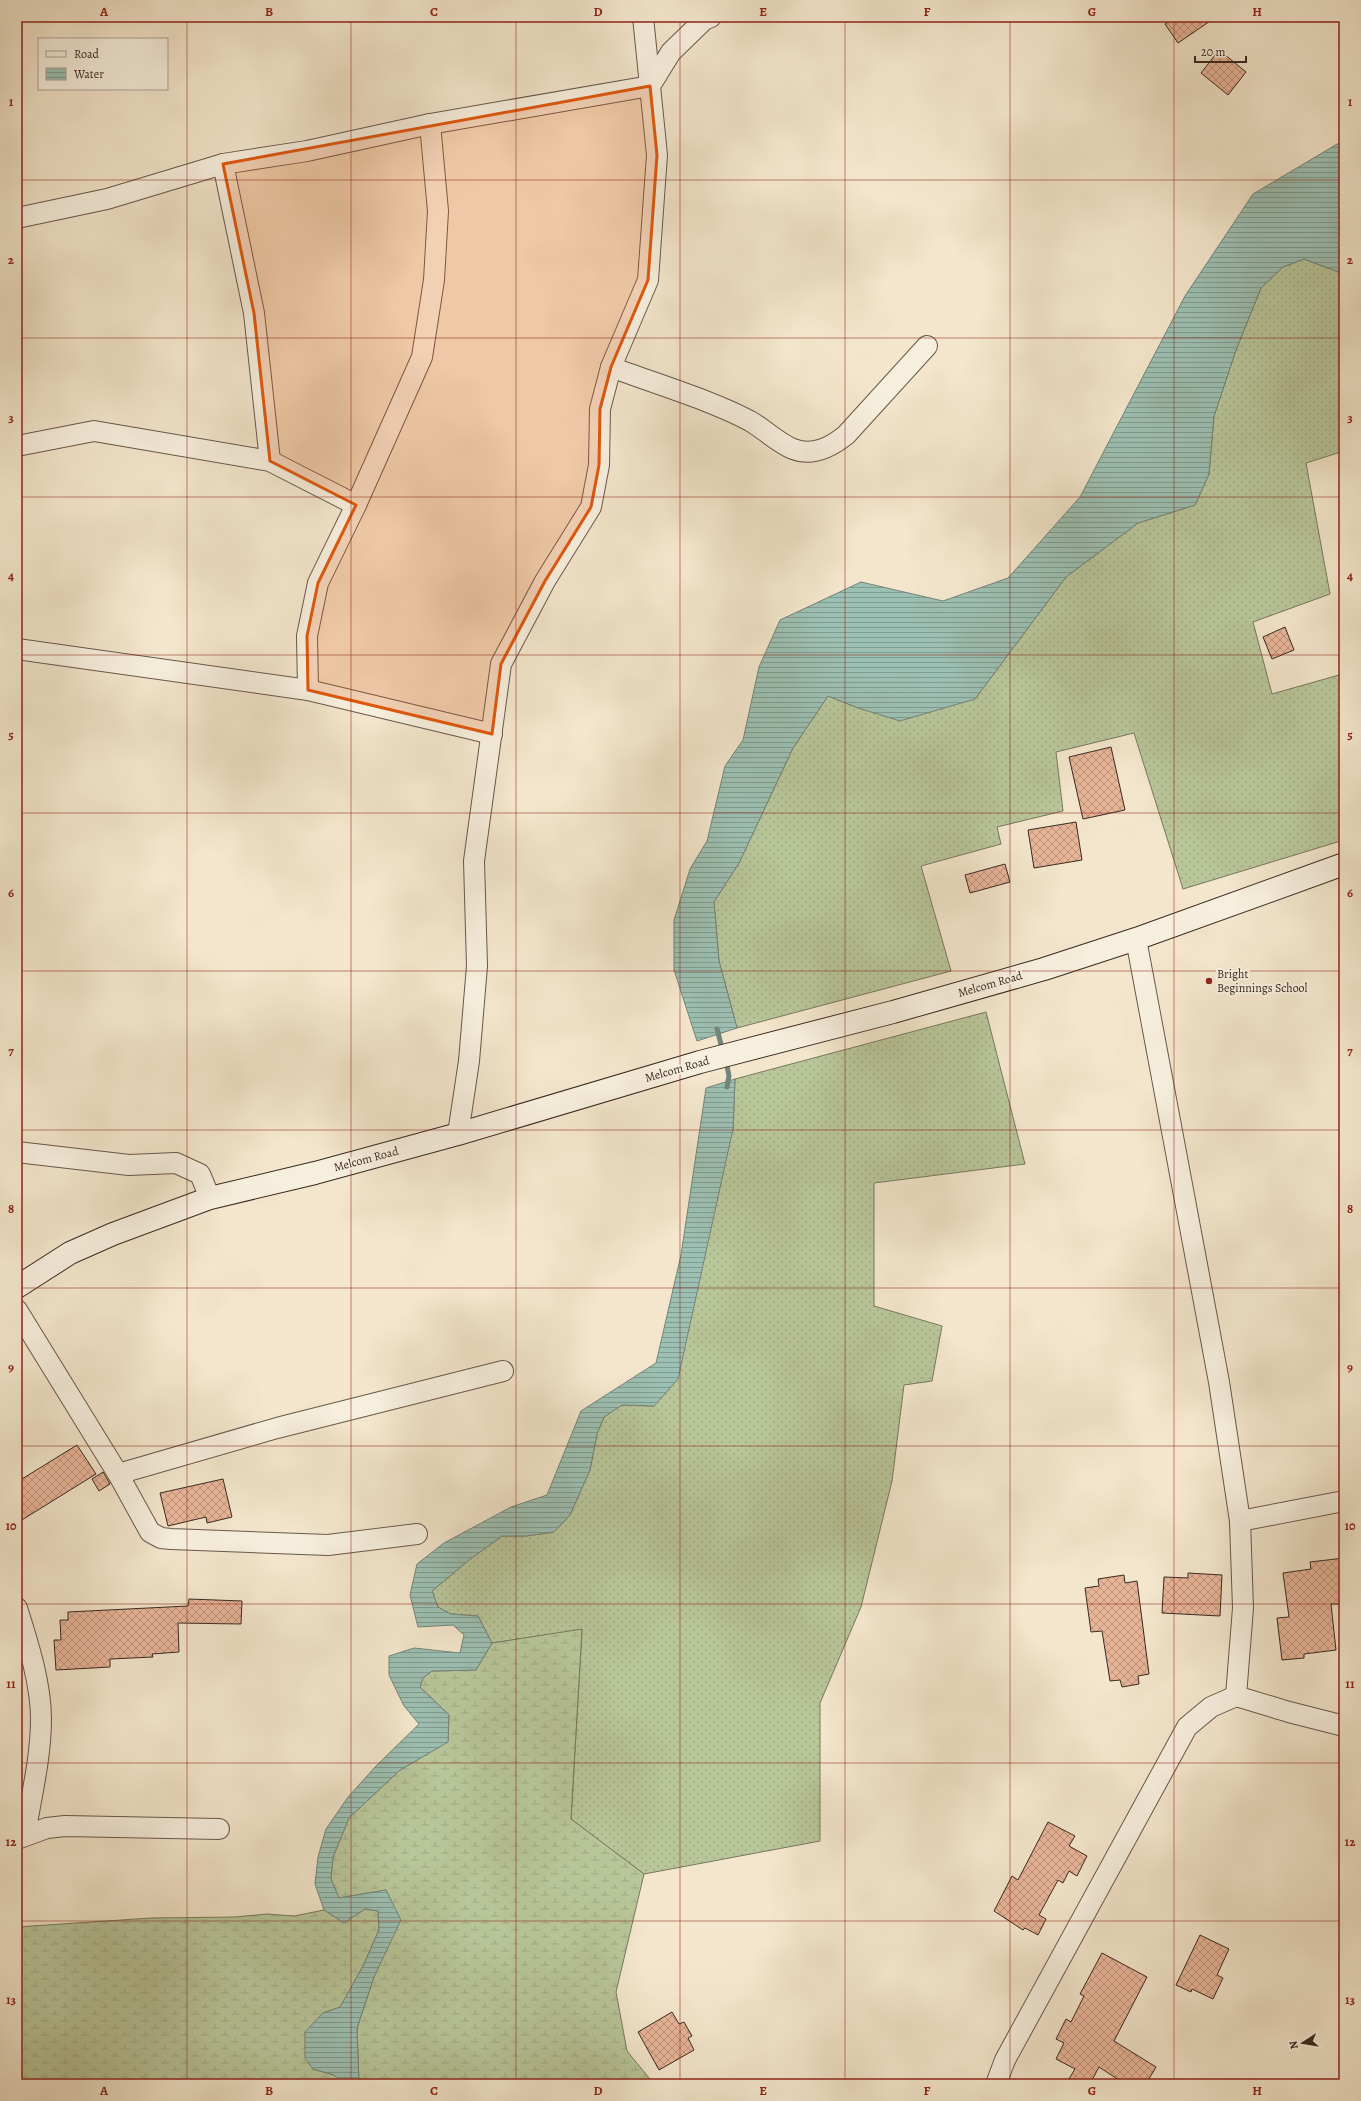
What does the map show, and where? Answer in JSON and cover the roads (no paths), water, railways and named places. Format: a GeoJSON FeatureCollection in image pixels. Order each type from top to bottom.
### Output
{"type":"FeatureCollection","features":[{"type":"Feature","properties":{"kind":"main road","name":"Melcom Road"},"geometry":{"type":"LineString","coordinates":[[17,1287],[70,1254],[113,1234],[210,1198],[315,1173],[458,1134],[700,1062],[908,1008],[1044,969],[1136,939],[1344,864]]}},
{"type":"Feature","properties":{"kind":"street"},"geometry":{"type":"LineString","coordinates":[[458,1134],[469,1061],[477,966],[474,861],[501,664],[545,581],[591,507],[599,464],[600,409],[611,367],[648,280],[657,155],[643,17]]}},
{"type":"Feature","properties":{"kind":"street"},"geometry":{"type":"LineString","coordinates":[[17,218],[107,199],[222,164],[307,151],[430,124],[650,86],[671,52],[704,20],[710,17]]}},
{"type":"Feature","properties":{"kind":"street"},"geometry":{"type":"LineString","coordinates":[[308,690],[307,636],[318,583],[356,505],[422,357],[434,280],[438,211],[430,124]]}},
{"type":"Feature","properties":{"kind":"street"},"geometry":{"type":"LineString","coordinates":[[222,164],[254,313],[270,461]]}},
{"type":"Feature","properties":{"kind":"street"},"geometry":{"type":"LineString","coordinates":[[611,367],[694,398],[749,421],[794,450],[817,452],[830,447],[846,435],[926,346]]}},
{"type":"Feature","properties":{"kind":"street"},"geometry":{"type":"LineString","coordinates":[[17,446],[94,432],[270,461],[356,505]]}},
{"type":"Feature","properties":{"kind":"street"},"geometry":{"type":"LineString","coordinates":[[17,649],[308,690],[492,734]]}},
{"type":"Feature","properties":{"kind":"street"},"geometry":{"type":"LineString","coordinates":[[1136,939],[1219,1382],[1240,1521],[1243,1608],[1236,1696]]}},
{"type":"Feature","properties":{"kind":"street"},"geometry":{"type":"LineString","coordinates":[[17,1152],[129,1164],[176,1164],[200,1174],[210,1198]]}},
{"type":"Feature","properties":{"kind":"street"},"geometry":{"type":"LineString","coordinates":[[17,1310],[118,1474],[150,1532],[160,1538],[328,1545],[417,1534]]}},
{"type":"Feature","properties":{"kind":"street"},"geometry":{"type":"LineString","coordinates":[[118,1474],[277,1428],[503,1371]]}},
{"type":"Feature","properties":{"kind":"street"},"geometry":{"type":"LineString","coordinates":[[1240,1521],[1344,1501]]}},
{"type":"Feature","properties":{"kind":"street"},"geometry":{"type":"LineString","coordinates":[[17,1608],[35,1675],[41,1718],[40,1742],[21,1837]]}},
{"type":"Feature","properties":{"kind":"street"},"geometry":{"type":"LineString","coordinates":[[996,2084],[1005,2060],[1187,1726],[1211,1707],[1236,1696],[1289,1712],[1344,1726]]}},
{"type":"Feature","properties":{"kind":"street"},"geometry":{"type":"LineString","coordinates":[[21,1837],[47,1828],[65,1826],[219,1830]]}},
{"type":"Feature","properties":{"kind":"water"},"geometry":{"type":"Polygon","coordinates":[[[1344,140],[1344,274],[1304,259],[1283,267],[1261,288],[1236,350],[1214,416],[1209,474],[1195,505],[1138,523],[1066,577],[975,699],[900,721],[858,708],[828,696],[793,748],[739,863],[714,902],[719,961],[737,1028],[697,1041],[674,970],[674,920],[690,869],[707,841],[725,766],[743,740],[759,667],[780,620],[861,582],[943,601],[1008,578],[1080,497],[1185,296],[1253,194],[1344,140]]]}},
{"type":"Feature","properties":{"kind":"water"},"geometry":{"type":"Polygon","coordinates":[[[735,1079],[733,1129],[678,1379],[654,1406],[622,1405],[604,1417],[597,1434],[590,1470],[570,1515],[554,1532],[526,1536],[502,1536],[469,1560],[432,1591],[438,1607],[451,1614],[478,1616],[492,1643],[476,1670],[432,1671],[423,1678],[420,1687],[449,1715],[448,1742],[400,1770],[349,1818],[333,1857],[331,1879],[339,1898],[386,1890],[401,1920],[374,1977],[357,2028],[359,2084],[343,2084],[334,2075],[313,2069],[305,2058],[305,2032],[323,2013],[340,2007],[363,1966],[379,1930],[378,1911],[365,1909],[344,1923],[324,1910],[315,1884],[318,1857],[326,1829],[348,1797],[376,1766],[419,1724],[404,1706],[389,1675],[389,1656],[414,1648],[460,1653],[464,1635],[453,1625],[418,1627],[410,1595],[417,1564],[444,1543],[511,1507],[547,1495],[581,1411],[656,1363],[681,1255],[706,1088],[735,1079]]]}},
{"type":"Feature","properties":{"kind":"waterway"},"geometry":{"type":"LineString","coordinates":[[717,1029],[723,1052]]}},
{"type":"Feature","properties":{"kind":"waterway"},"geometry":{"type":"LineString","coordinates":[[726,1061],[729,1076],[727,1087]]}},
{"type":"Feature","properties":{"kind":"place","name":"Bright Beginnings School"},"geometry":{"type":"Point","coordinates":[1209,981]}}]}
